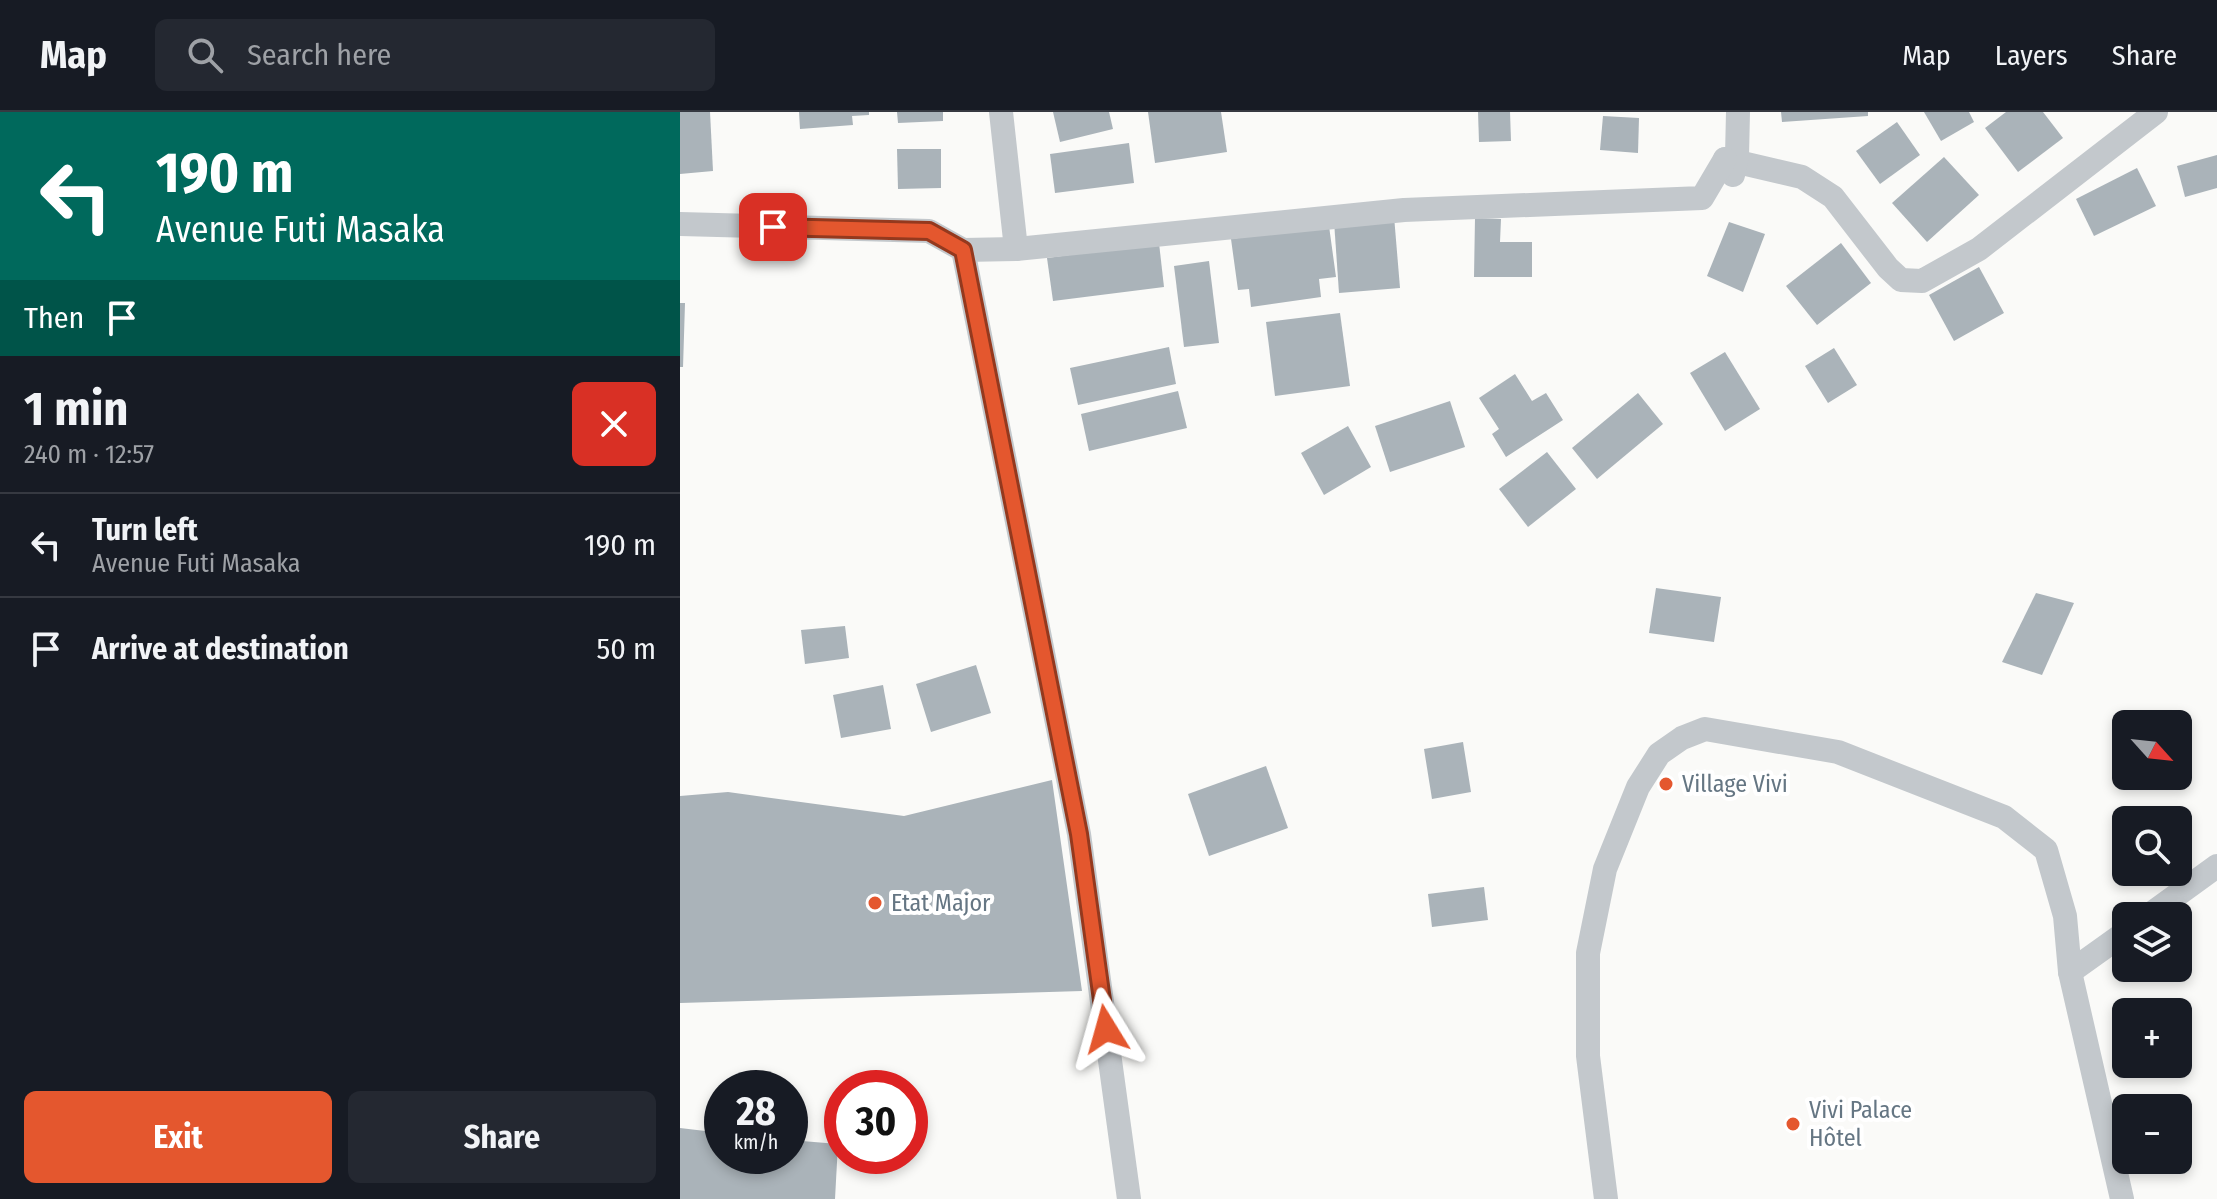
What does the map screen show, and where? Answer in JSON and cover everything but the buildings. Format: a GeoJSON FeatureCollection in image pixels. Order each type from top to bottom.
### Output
{"type":"FeatureCollection","features":[{"type":"Feature","properties":{"kind":"street"},"geometry":{"type":"LineString","coordinates":[[1001,112],[1016,249]]}},
{"type":"Feature","properties":{"kind":"street"},"geometry":{"type":"LineString","coordinates":[[680,224],[929,231],[963,250],[1016,249],[1404,210],[1702,198],[1730,161],[1738,112]]}},
{"type":"Feature","properties":{"kind":"street"},"geometry":{"type":"LineString","coordinates":[[1730,161],[1802,177],[1833,197],[1888,268],[1901,280],[1922,281],[1979,249],[2156,112]]}},
{"type":"Feature","properties":{"kind":"street"},"geometry":{"type":"LineString","coordinates":[[963,250],[1079,834],[1129,1199]]}},
{"type":"Feature","properties":{"kind":"street"},"geometry":{"type":"LineString","coordinates":[[1606,1199],[1588,1056],[1588,953],[1605,869],[1638,787],[1659,754],[1682,738],[1705,729],[1838,752],[2004,817],[2046,850],[2065,916],[2070,972],[2122,1199]]}},
{"type":"Feature","properties":{"kind":"street"},"geometry":{"type":"LineString","coordinates":[[2167,902],[2217,866]]}},
{"type":"Feature","properties":{"kind":"street"},"geometry":{"type":"LineString","coordinates":[[2070,972],[2112,942]]}},
{"type":"Feature","properties":{"kind":"place","name":"Village Vivi"},"geometry":{"type":"Point","coordinates":[1666,784]}},
{"type":"Feature","properties":{"kind":"place","name":"Etat Major"},"geometry":{"type":"Point","coordinates":[875,903]}},
{"type":"Feature","properties":{"kind":"place","name":"Vivi Palace Hôtel"},"geometry":{"type":"Point","coordinates":[1793,1124]}},
{"type":"Feature","properties":{"kind":"route"},"geometry":{"type":"LineString","coordinates":[[773,227],[929,231],[963,250],[1079,834],[1106,1029]]}}]}
